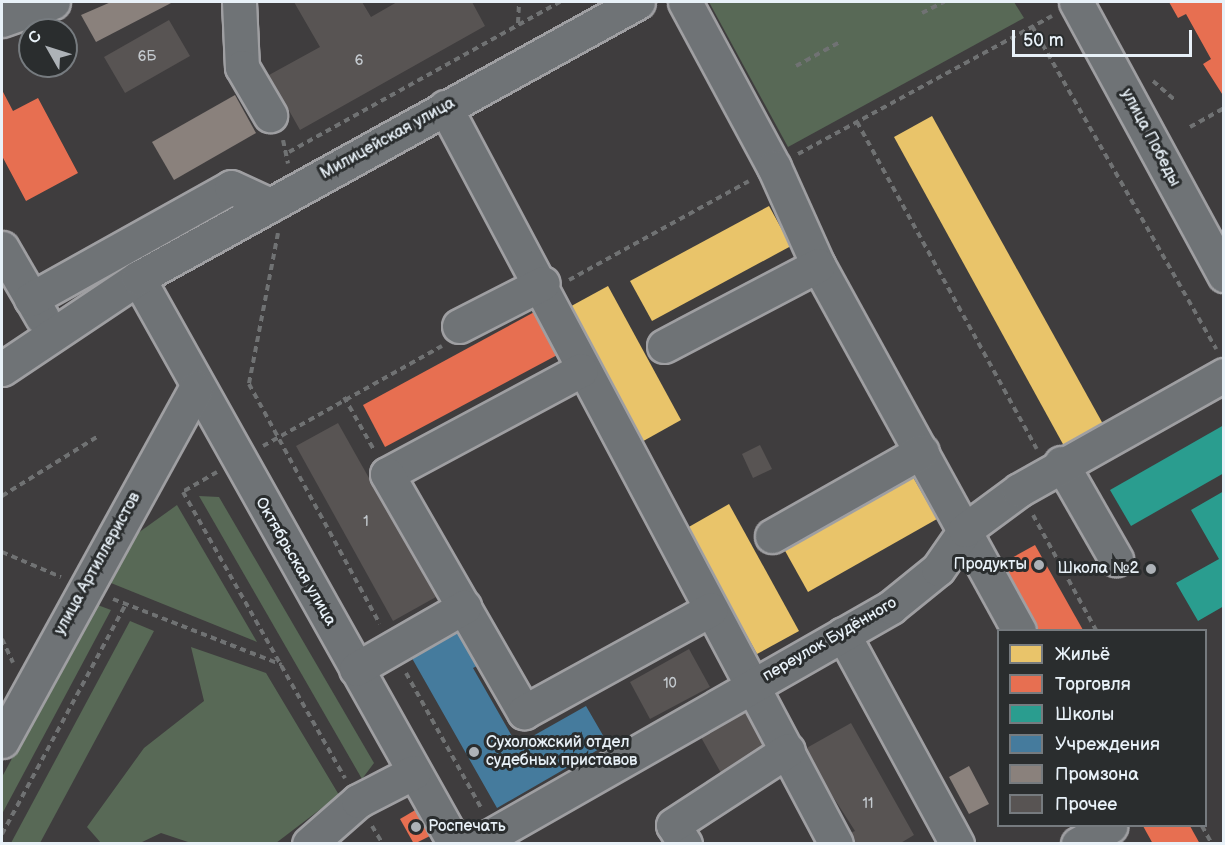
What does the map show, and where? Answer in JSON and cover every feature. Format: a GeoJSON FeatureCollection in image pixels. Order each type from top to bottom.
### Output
{"type":"FeatureCollection","features":[{"type":"Feature","properties":{"kind":"street"},"geometry":{"type":"LineString","coordinates":[[2,20],[53,2]]}},
{"type":"Feature","properties":{"kind":"street"},"geometry":{"type":"LineString","coordinates":[[239,2],[243,67],[270,115]]}},
{"type":"Feature","properties":{"kind":"street","name":"Милицейская улица"},"geometry":{"type":"LineString","coordinates":[[2,369],[138,278],[638,2]]}},
{"type":"Feature","properties":{"kind":"street"},"geometry":{"type":"LineString","coordinates":[[685,2],[774,167],[818,265],[1018,629]]}},
{"type":"Feature","properties":{"kind":"street","name":"улица Победы"},"geometry":{"type":"LineString","coordinates":[[1078,2],[1224,275]]}},
{"type":"Feature","properties":{"kind":"street"},"geometry":{"type":"LineString","coordinates":[[445,107],[545,287],[581,370],[754,685],[836,843]]}},
{"type":"Feature","properties":{"kind":"street"},"geometry":{"type":"LineString","coordinates":[[31,299],[231,187],[277,201]]}},
{"type":"Feature","properties":{"kind":"street"},"geometry":{"type":"LineString","coordinates":[[2,248],[53,337]]}},
{"type":"Feature","properties":{"kind":"street"},"geometry":{"type":"LineString","coordinates":[[664,346],[818,265]]}},
{"type":"Feature","properties":{"kind":"street","name":"Октябрьская улица"},"geometry":{"type":"LineString","coordinates":[[138,278],[196,388],[455,843]]}},
{"type":"Feature","properties":{"kind":"street"},"geometry":{"type":"LineString","coordinates":[[456,333],[545,287]]}},
{"type":"Feature","properties":{"kind":"street","name":"переулок Будённого"},"geometry":{"type":"LineString","coordinates":[[485,838],[891,607],[938,569],[965,530],[1019,490],[1221,364]]}},
{"type":"Feature","properties":{"kind":"street"},"geometry":{"type":"LineString","coordinates":[[581,370],[387,474],[524,712],[711,609]]}},
{"type":"Feature","properties":{"kind":"street","name":"улица Артиллеристов"},"geometry":{"type":"LineString","coordinates":[[2,741],[196,388]]}},
{"type":"Feature","properties":{"kind":"street"},"geometry":{"type":"LineString","coordinates":[[772,536],[922,451]]}},
{"type":"Feature","properties":{"kind":"street"},"geometry":{"type":"LineString","coordinates":[[1055,467],[1116,559]]}},
{"type":"Feature","properties":{"kind":"street"},"geometry":{"type":"LineString","coordinates":[[356,669],[464,607]]}},
{"type":"Feature","properties":{"kind":"street"},"geometry":{"type":"LineString","coordinates":[[843,634],[957,843]]}},
{"type":"Feature","properties":{"kind":"street"},"geometry":{"type":"LineString","coordinates":[[684,843],[674,825],[788,750]]}},
{"type":"Feature","properties":{"kind":"street"},"geometry":{"type":"LineString","coordinates":[[309,843],[358,801],[414,772]]}},
{"type":"Feature","properties":{"kind":"street"},"geometry":{"type":"LineString","coordinates":[[1078,843],[1106,827]]}},
{"type":"Feature","properties":{"kind":"path"},"geometry":{"type":"LineString","coordinates":[[518,24],[519,2]]}},
{"type":"Feature","properties":{"kind":"path"},"geometry":{"type":"LineString","coordinates":[[290,152],[560,2]]}},
{"type":"Feature","properties":{"kind":"path"},"geometry":{"type":"LineString","coordinates":[[922,13],[944,2]]}},
{"type":"Feature","properties":{"kind":"path"},"geometry":{"type":"LineString","coordinates":[[545,287],[774,167],[1078,2]]}},
{"type":"Feature","properties":{"kind":"path"},"geometry":{"type":"LineString","coordinates":[[1032,26],[1221,364]]}},
{"type":"Feature","properties":{"kind":"path"},"geometry":{"type":"LineString","coordinates":[[796,66],[840,42]]}},
{"type":"Feature","properties":{"kind":"path"},"geometry":{"type":"LineString","coordinates":[[1190,127],[1224,108]]}},
{"type":"Feature","properties":{"kind":"path"},"geometry":{"type":"LineString","coordinates":[[270,115],[290,152],[277,201],[249,384],[393,648],[485,838]]}},
{"type":"Feature","properties":{"kind":"path"},"geometry":{"type":"LineString","coordinates":[[857,122],[1055,467]]}},
{"type":"Feature","properties":{"kind":"path"},"geometry":{"type":"LineString","coordinates":[[382,843],[183,492],[456,333]]}},
{"type":"Feature","properties":{"kind":"path"},"geometry":{"type":"LineString","coordinates":[[344,397],[387,474]]}},
{"type":"Feature","properties":{"kind":"path"},"geometry":{"type":"LineString","coordinates":[[2,496],[100,435]]}},
{"type":"Feature","properties":{"kind":"path"},"geometry":{"type":"LineString","coordinates":[[1019,490],[1095,629]]}},
{"type":"Feature","properties":{"kind":"path"},"geometry":{"type":"LineString","coordinates":[[2,552],[85,588],[283,665]]}},
{"type":"Feature","properties":{"kind":"path"},"geometry":{"type":"LineString","coordinates":[[2,834],[126,604]]}},
{"type":"Feature","properties":{"kind":"path"},"geometry":{"type":"LineString","coordinates":[[2,639],[14,664]]}},
{"type":"Feature","properties":{"kind":"path"},"geometry":{"type":"LineString","coordinates":[[1203,827],[1212,843]]}},
{"type":"Feature","properties":{"kind":"green space"},"geometry":{"type":"Polygon","coordinates":[[[709,2],[1014,2],[1024,18],[788,147],[709,2]]]}},
{"type":"Feature","properties":{"kind":"green space"},"geometry":{"type":"Polygon","coordinates":[[[199,496],[219,497],[374,763],[362,779],[199,496]]]}},
{"type":"Feature","properties":{"kind":"green space"},"geometry":{"type":"Polygon","coordinates":[[[177,505],[257,642],[106,581],[138,533],[177,505]]]}},
{"type":"Feature","properties":{"kind":"green space"},"geometry":{"type":"Polygon","coordinates":[[[95,604],[111,610],[2,814],[2,777],[95,604]]]}},
{"type":"Feature","properties":{"kind":"green space"},"geometry":{"type":"Polygon","coordinates":[[[130,621],[154,631],[40,843],[11,843],[130,621]]]}},
{"type":"Feature","properties":{"kind":"green space"},"geometry":{"type":"Polygon","coordinates":[[[191,647],[266,673],[339,795],[276,843],[191,843],[161,833],[140,843],[101,843],[87,827],[144,748],[204,701],[191,647]]]}},
{"type":"Feature","properties":{"kind":"building: Жильё"},"geometry":{"type":"Polygon","coordinates":[[[932,116],[1103,424],[1064,446],[894,137],[932,116]]]}},
{"type":"Feature","properties":{"kind":"building: Жильё"},"geometry":{"type":"Polygon","coordinates":[[[769,206],[791,246],[652,321],[630,281],[769,206]]]}},
{"type":"Feature","properties":{"kind":"building: Жильё"},"geometry":{"type":"Polygon","coordinates":[[[608,286],[681,420],[638,444],[564,310],[608,286]]]}},
{"type":"Feature","properties":{"kind":"building: Жильё"},"geometry":{"type":"Polygon","coordinates":[[[913,477],[937,519],[808,592],[784,549],[913,477]]]}},
{"type":"Feature","properties":{"kind":"building: Жильё"},"geometry":{"type":"Polygon","coordinates":[[[729,504],[799,631],[757,654],[687,528],[729,504]]]}},
{"type":"Feature","properties":{"kind":"building: Торговля"},"geometry":{"type":"Polygon","coordinates":[[[1169,2],[1224,2],[1224,97],[1203,64],[1211,59],[1186,14],[1178,18],[1169,2]]]}},
{"type":"Feature","properties":{"kind":"building: Торговля"},"geometry":{"type":"Polygon","coordinates":[[[2,90],[13,111],[38,98],[78,173],[26,201],[2,156],[2,90]]]}},
{"type":"Feature","properties":{"kind":"building: Торговля"},"geometry":{"type":"Polygon","coordinates":[[[538,310],[561,353],[385,447],[363,405],[538,310]]]}},
{"type":"Feature","properties":{"kind":"building: Торговля"},"geometry":{"type":"Polygon","coordinates":[[[1035,545],[1082,629],[1034,629],[999,565],[1035,545]]]}},
{"type":"Feature","properties":{"kind":"building: Торговля","name":"Роспечать"},"geometry":{"type":"Polygon","coordinates":[[[417,809],[432,835],[414,844],[400,819],[417,809]]]}},
{"type":"Feature","properties":{"kind":"building: Торговля"},"geometry":{"type":"Polygon","coordinates":[[[1144,827],[1191,827],[1200,844],[1153,844],[1144,827]]]}},
{"type":"Feature","properties":{"kind":"building: Школы"},"geometry":{"type":"Polygon","coordinates":[[[1224,425],[1224,473],[1131,526],[1110,490],[1224,425]]]}},
{"type":"Feature","properties":{"kind":"building: Школы"},"geometry":{"type":"Polygon","coordinates":[[[1224,491],[1224,606],[1198,621],[1176,583],[1219,559],[1191,510],[1224,491]]]}},
{"type":"Feature","properties":{"kind":"building: Учреждения"},"geometry":{"type":"Polygon","coordinates":[[[462,622],[485,662],[473,668],[517,745],[586,706],[608,744],[497,808],[409,653],[462,622]]]}},
{"type":"Feature","properties":{"kind":"building: Промзона"},"geometry":{"type":"Polygon","coordinates":[[[111,2],[173,2],[96,42],[81,15],[111,2]]]}},
{"type":"Feature","properties":{"kind":"building: Промзона"},"geometry":{"type":"Polygon","coordinates":[[[235,95],[256,133],[174,180],[152,142],[235,95]]]}},
{"type":"Feature","properties":{"kind":"building: Промзона"},"geometry":{"type":"Polygon","coordinates":[[[969,766],[989,804],[969,814],[949,777],[969,766]]]}},
{"type":"Feature","properties":{"kind":"building: Прочее"},"geometry":{"type":"Polygon","coordinates":[[[294,2],[362,2],[371,17],[397,2],[472,2],[485,26],[300,130],[269,75],[320,47],[294,2]]]}},
{"type":"Feature","properties":{"kind":"building: Прочее"},"geometry":{"type":"Polygon","coordinates":[[[169,20],[190,56],[125,93],[104,57],[169,20]]]}},
{"type":"Feature","properties":{"kind":"building: Прочее"},"geometry":{"type":"Polygon","coordinates":[[[338,423],[436,597],[393,621],[296,446],[338,423]]]}},
{"type":"Feature","properties":{"kind":"building: Прочее"},"geometry":{"type":"Polygon","coordinates":[[[760,445],[772,469],[753,478],[742,454],[760,445]]]}},
{"type":"Feature","properties":{"kind":"building: Прочее"},"geometry":{"type":"Polygon","coordinates":[[[689,649],[710,687],[650,719],[630,682],[689,649]]]}},
{"type":"Feature","properties":{"kind":"building: Прочее"},"geometry":{"type":"Polygon","coordinates":[[[747,704],[771,744],[721,773],[698,732],[747,704]]]}},
{"type":"Feature","properties":{"kind":"building: Прочее"},"geometry":{"type":"Polygon","coordinates":[[[851,723],[914,835],[899,844],[856,844],[850,833],[855,831],[803,750],[851,723]]]}},
{"type":"Feature","properties":{"kind":"place","name":"Продукты"},"geometry":{"type":"Point","coordinates":[1039,565]}},
{"type":"Feature","properties":{"kind":"place","name":"Школа №2"},"geometry":{"type":"Point","coordinates":[1151,569]}},
{"type":"Feature","properties":{"kind":"place","name":"Сухоложский отдел судебных приставов"},"geometry":{"type":"Point","coordinates":[474,752]}},
{"type":"Feature","properties":{"kind":"place","name":"Роспечать"},"geometry":{"type":"Point","coordinates":[416,827]}}]}
